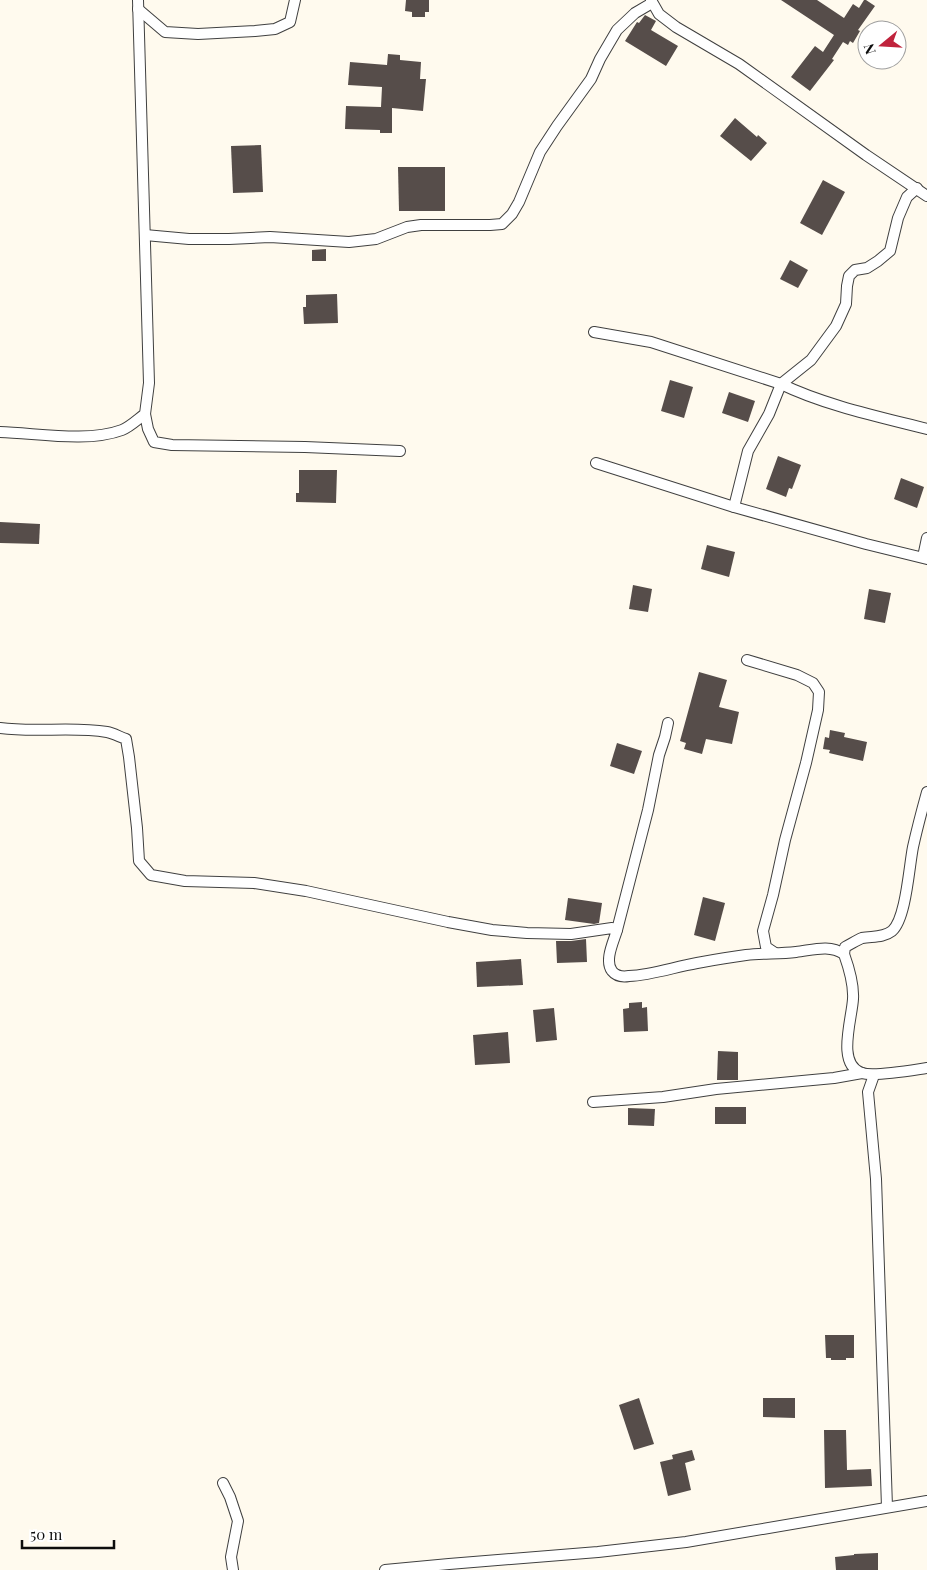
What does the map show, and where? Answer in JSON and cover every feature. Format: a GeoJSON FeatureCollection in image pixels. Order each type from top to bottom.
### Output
{"type":"FeatureCollection","features":[{"type":"Feature","properties":{"kind":"street"},"geometry":{"type":"LineString","coordinates":[[138,4],[165,32],[198,34],[275,29],[290,22],[295,0]]}},
{"type":"Feature","properties":{"kind":"street"},"geometry":{"type":"LineString","coordinates":[[144,235],[189,239],[270,237],[349,242],[366,241],[392,234],[407,227],[421,225],[490,226],[502,224],[512,214],[519,202],[540,152],[591,79],[617,30],[635,13],[651,2],[659,14],[676,26],[739,64],[927,196]]}},
{"type":"Feature","properties":{"kind":"street"},"geometry":{"type":"LineString","coordinates":[[138,4],[149,384],[144,414],[148,430],[154,442],[305,446],[400,451]]}},
{"type":"Feature","properties":{"kind":"street"},"geometry":{"type":"LineString","coordinates":[[734,507],[748,451],[769,414],[781,384],[811,360],[836,326],[846,304],[849,276],[855,270],[867,268],[890,251],[898,218],[907,197],[917,188]]}},
{"type":"Feature","properties":{"kind":"street"},"geometry":{"type":"LineString","coordinates":[[594,332],[651,342],[781,384],[796,392],[927,429]]}},
{"type":"Feature","properties":{"kind":"street"},"geometry":{"type":"LineString","coordinates":[[0,432],[19,432],[48,436],[103,435],[124,429],[144,414]]}},
{"type":"Feature","properties":{"kind":"street"},"geometry":{"type":"LineString","coordinates":[[596,463],[734,507],[866,544],[925,558],[927,538]]}},
{"type":"Feature","properties":{"kind":"street"},"geometry":{"type":"LineString","coordinates":[[747,660],[797,675],[814,683],[819,692],[818,710],[806,763],[763,931],[766,947],[775,953]]}},
{"type":"Feature","properties":{"kind":"street"},"geometry":{"type":"LineString","coordinates":[[668,723],[618,930],[610,951],[609,965],[612,971],[619,976],[630,976],[746,955],[796,952],[822,948],[836,949],[844,954]]}},
{"type":"Feature","properties":{"kind":"street"},"geometry":{"type":"LineString","coordinates":[[0,728],[20,731],[58,729],[109,732],[126,739],[137,828],[138,861],[151,875],[185,881],[263,884],[306,891],[492,930],[571,934],[612,928],[618,930]]}},
{"type":"Feature","properties":{"kind":"street"},"geometry":{"type":"LineString","coordinates":[[862,1073],[849,1062],[847,1038],[853,998],[852,983],[844,954],[845,947],[862,938],[878,937],[890,933],[898,924],[905,899],[909,866],[918,822],[927,792]]}},
{"type":"Feature","properties":{"kind":"street"},"geometry":{"type":"LineString","coordinates":[[593,1102],[663,1097],[716,1089],[927,1068]]}},
{"type":"Feature","properties":{"kind":"street"},"geometry":{"type":"LineString","coordinates":[[874,1074],[868,1092],[876,1179],[887,1507]]}},
{"type":"Feature","properties":{"kind":"street"},"geometry":{"type":"LineString","coordinates":[[223,1483],[230,1496],[238,1521],[232,1558],[233,1570]]}},
{"type":"Feature","properties":{"kind":"street"},"geometry":{"type":"LineString","coordinates":[[385,1570],[445,1567],[686,1542],[927,1501]]}},
{"type":"Feature","properties":{"kind":"building"},"geometry":{"type":"Polygon","coordinates":[[[406,0],[429,0],[429,12],[425,12],[425,17],[412,17],[412,12],[405,11],[406,0]]]}},
{"type":"Feature","properties":{"kind":"building"},"geometry":{"type":"Polygon","coordinates":[[[781,0],[817,0],[844,18],[853,4],[859,8],[864,0],[866,0],[875,6],[865,20],[857,20],[857,36],[853,43],[850,41],[848,45],[843,42],[832,59],[834,60],[810,91],[791,77],[815,46],[823,52],[834,35],[781,0]]]}},
{"type":"Feature","properties":{"kind":"building"},"geometry":{"type":"Polygon","coordinates":[[[645,15],[656,21],[651,30],[678,46],[666,66],[625,41],[637,22],[639,23],[645,15]]]}},
{"type":"Feature","properties":{"kind":"building"},"geometry":{"type":"Polygon","coordinates":[[[388,54],[400,55],[400,60],[421,62],[420,79],[426,79],[423,111],[392,108],[392,133],[380,133],[380,130],[345,129],[346,106],[381,107],[382,87],[348,85],[350,62],[387,65],[388,54]]]}},
{"type":"Feature","properties":{"kind":"building"},"geometry":{"type":"Polygon","coordinates":[[[735,118],[767,143],[751,161],[720,136],[735,118]]]}},
{"type":"Feature","properties":{"kind":"building"},"geometry":{"type":"Polygon","coordinates":[[[261,145],[263,192],[233,193],[231,146],[261,145]]]}},
{"type":"Feature","properties":{"kind":"building"},"geometry":{"type":"Polygon","coordinates":[[[398,167],[445,167],[445,211],[399,211],[398,167]]]}},
{"type":"Feature","properties":{"kind":"building"},"geometry":{"type":"Polygon","coordinates":[[[823,180],[845,192],[822,235],[800,223],[823,180]]]}},
{"type":"Feature","properties":{"kind":"building"},"geometry":{"type":"Polygon","coordinates":[[[326,249],[326,261],[312,261],[312,250],[326,249]]]}},
{"type":"Feature","properties":{"kind":"building"},"geometry":{"type":"Polygon","coordinates":[[[790,260],[808,270],[798,288],[780,279],[790,260]]]}},
{"type":"Feature","properties":{"kind":"building"},"geometry":{"type":"Polygon","coordinates":[[[337,294],[338,323],[304,324],[303,307],[306,307],[306,295],[337,294]]]}},
{"type":"Feature","properties":{"kind":"building"},"geometry":{"type":"Polygon","coordinates":[[[670,380],[693,387],[684,418],[661,411],[670,380]]]}},
{"type":"Feature","properties":{"kind":"building"},"geometry":{"type":"Polygon","coordinates":[[[729,392],[755,401],[748,422],[722,413],[729,392]]]}},
{"type":"Feature","properties":{"kind":"building"},"geometry":{"type":"Polygon","coordinates":[[[778,456],[801,465],[792,489],[789,488],[786,497],[766,489],[778,456]]]}},
{"type":"Feature","properties":{"kind":"building"},"geometry":{"type":"Polygon","coordinates":[[[299,470],[337,470],[336,503],[296,502],[296,493],[299,493],[299,470]]]}},
{"type":"Feature","properties":{"kind":"building"},"geometry":{"type":"Polygon","coordinates":[[[901,478],[924,487],[917,508],[894,499],[901,478]]]}},
{"type":"Feature","properties":{"kind":"building"},"geometry":{"type":"Polygon","coordinates":[[[0,522],[40,524],[39,544],[0,543],[0,522]]]}},
{"type":"Feature","properties":{"kind":"building"},"geometry":{"type":"Polygon","coordinates":[[[707,545],[735,552],[729,577],[701,569],[707,545]]]}},
{"type":"Feature","properties":{"kind":"building"},"geometry":{"type":"Polygon","coordinates":[[[633,585],[652,589],[648,612],[629,609],[633,585]]]}},
{"type":"Feature","properties":{"kind":"building"},"geometry":{"type":"Polygon","coordinates":[[[869,589],[891,593],[885,623],[864,619],[869,589]]]}},
{"type":"Feature","properties":{"kind":"building"},"geometry":{"type":"Polygon","coordinates":[[[699,672],[727,680],[719,707],[739,712],[732,744],[706,739],[702,754],[684,749],[686,743],[680,741],[699,672]]]}},
{"type":"Feature","properties":{"kind":"building"},"geometry":{"type":"Polygon","coordinates":[[[830,730],[845,733],[844,737],[867,742],[863,761],[829,753],[830,750],[823,749],[825,737],[829,738],[830,730]]]}},
{"type":"Feature","properties":{"kind":"building"},"geometry":{"type":"Polygon","coordinates":[[[617,743],[642,751],[634,774],[610,766],[617,743]]]}},
{"type":"Feature","properties":{"kind":"building"},"geometry":{"type":"Polygon","coordinates":[[[703,897],[725,903],[715,941],[694,935],[703,897]]]}},
{"type":"Feature","properties":{"kind":"building"},"geometry":{"type":"Polygon","coordinates":[[[568,898],[602,903],[599,923],[565,920],[568,898]]]}},
{"type":"Feature","properties":{"kind":"building"},"geometry":{"type":"Polygon","coordinates":[[[586,939],[587,962],[557,963],[556,941],[586,939]]]}},
{"type":"Feature","properties":{"kind":"building"},"geometry":{"type":"Polygon","coordinates":[[[521,959],[523,985],[477,987],[476,962],[521,959]]]}},
{"type":"Feature","properties":{"kind":"building"},"geometry":{"type":"Polygon","coordinates":[[[642,1002],[642,1008],[647,1007],[648,1031],[624,1032],[623,1009],[629,1008],[629,1003],[642,1002]]]}},
{"type":"Feature","properties":{"kind":"building"},"geometry":{"type":"Polygon","coordinates":[[[554,1008],[557,1040],[536,1042],[533,1010],[554,1008]]]}},
{"type":"Feature","properties":{"kind":"building"},"geometry":{"type":"Polygon","coordinates":[[[508,1032],[510,1063],[475,1065],[473,1035],[508,1032]]]}},
{"type":"Feature","properties":{"kind":"building"},"geometry":{"type":"Polygon","coordinates":[[[718,1051],[738,1052],[738,1080],[717,1080],[718,1051]]]}},
{"type":"Feature","properties":{"kind":"building"},"geometry":{"type":"Polygon","coordinates":[[[715,1107],[746,1107],[746,1124],[715,1124],[715,1107]]]}},
{"type":"Feature","properties":{"kind":"building"},"geometry":{"type":"Polygon","coordinates":[[[628,1108],[655,1109],[654,1126],[628,1125],[628,1108]]]}},
{"type":"Feature","properties":{"kind":"building"},"geometry":{"type":"Polygon","coordinates":[[[825,1335],[854,1335],[854,1358],[831,1360],[831,1358],[826,1358],[825,1335]]]}},
{"type":"Feature","properties":{"kind":"building"},"geometry":{"type":"Polygon","coordinates":[[[639,1398],[654,1444],[634,1450],[619,1405],[639,1398]]]}},
{"type":"Feature","properties":{"kind":"building"},"geometry":{"type":"Polygon","coordinates":[[[763,1398],[795,1398],[795,1418],[763,1417],[763,1398]]]}},
{"type":"Feature","properties":{"kind":"building"},"geometry":{"type":"Polygon","coordinates":[[[824,1430],[846,1430],[847,1470],[871,1469],[872,1486],[825,1488],[824,1430]]]}},
{"type":"Feature","properties":{"kind":"building"},"geometry":{"type":"Polygon","coordinates":[[[692,1450],[695,1460],[685,1463],[691,1490],[668,1496],[660,1462],[673,1459],[672,1455],[692,1450]]]}},
{"type":"Feature","properties":{"kind":"building"},"geometry":{"type":"Polygon","coordinates":[[[878,1553],[878,1570],[836,1570],[835,1557],[878,1553]]]}}]}
